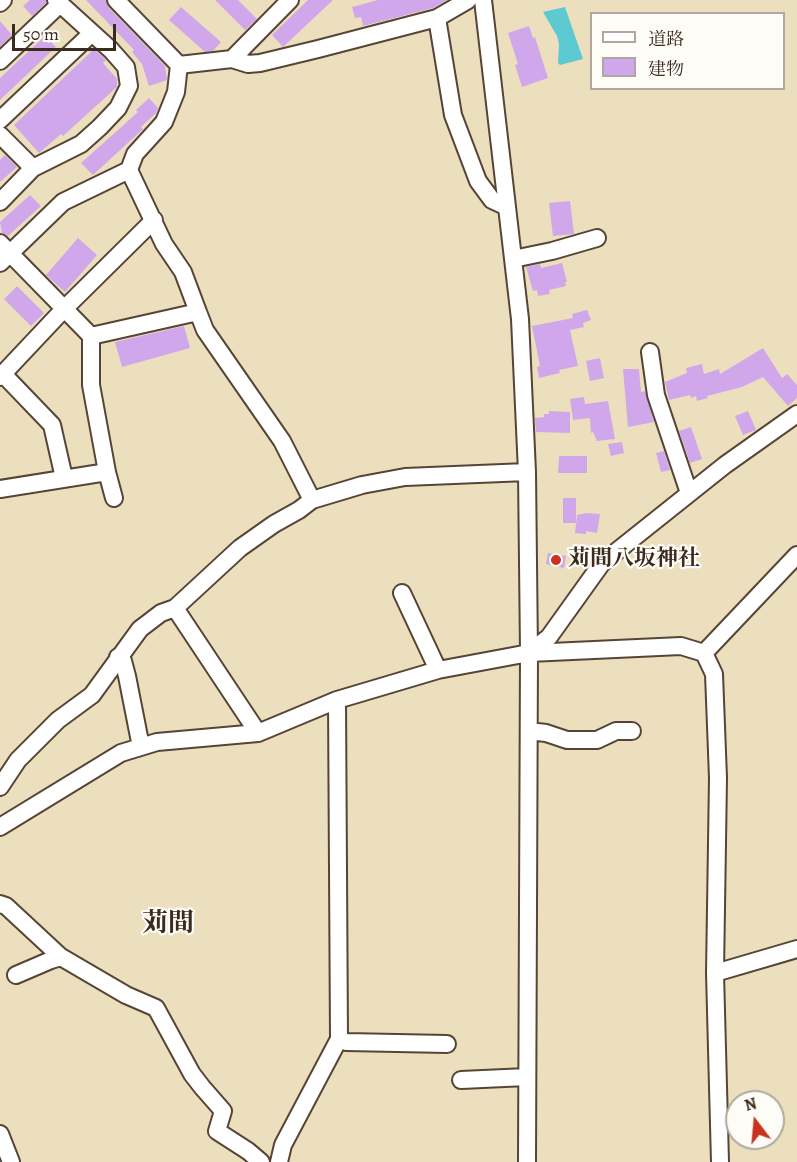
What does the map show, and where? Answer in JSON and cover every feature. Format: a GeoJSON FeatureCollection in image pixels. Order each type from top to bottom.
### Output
{"type":"FeatureCollection","features":[{"type":"Feature","properties":{"kind":"street"},"geometry":{"type":"LineString","coordinates":[[0,3],[3,0]]}},
{"type":"Feature","properties":{"kind":"street"},"geometry":{"type":"LineString","coordinates":[[116,0],[179,65]]}},
{"type":"Feature","properties":{"kind":"street"},"geometry":{"type":"LineString","coordinates":[[232,59],[290,0]]}},
{"type":"Feature","properties":{"kind":"street"},"geometry":{"type":"LineString","coordinates":[[179,65],[232,59],[248,64],[260,63],[437,18],[468,0]]}},
{"type":"Feature","properties":{"kind":"street"},"geometry":{"type":"LineString","coordinates":[[483,0],[520,319],[526,472],[529,653],[527,1162]]}},
{"type":"Feature","properties":{"kind":"street"},"geometry":{"type":"LineString","coordinates":[[0,61],[58,2],[126,67],[129,86],[118,108],[81,144],[33,168],[2,195]]}},
{"type":"Feature","properties":{"kind":"street"},"geometry":{"type":"LineString","coordinates":[[437,18],[453,115],[478,182],[492,200],[507,207]]}},
{"type":"Feature","properties":{"kind":"street"},"geometry":{"type":"LineString","coordinates":[[0,120],[92,33]]}},
{"type":"Feature","properties":{"kind":"street"},"geometry":{"type":"LineString","coordinates":[[114,498],[91,385],[91,336],[3,253],[63,202],[129,170],[135,154],[164,122],[176,92],[179,65]]}},
{"type":"Feature","properties":{"kind":"street"},"geometry":{"type":"LineString","coordinates":[[0,135],[33,168]]}},
{"type":"Feature","properties":{"kind":"street"},"geometry":{"type":"LineString","coordinates":[[129,170],[164,244],[183,273],[205,330],[282,441],[312,500]]}},
{"type":"Feature","properties":{"kind":"street"},"geometry":{"type":"LineString","coordinates":[[64,478],[52,425],[2,375],[64,309],[154,220]]}},
{"type":"Feature","properties":{"kind":"street"},"geometry":{"type":"LineString","coordinates":[[513,259],[597,238]]}},
{"type":"Feature","properties":{"kind":"street"},"geometry":{"type":"LineString","coordinates":[[91,336],[198,312]]}},
{"type":"Feature","properties":{"kind":"street"},"geometry":{"type":"LineString","coordinates":[[650,352],[656,395],[689,494]]}},
{"type":"Feature","properties":{"kind":"street"},"geometry":{"type":"LineString","coordinates":[[529,653],[549,637],[602,563],[724,465],[797,415]]}},
{"type":"Feature","properties":{"kind":"street"},"geometry":{"type":"LineString","coordinates":[[0,489],[107,472]]}},
{"type":"Feature","properties":{"kind":"street"},"geometry":{"type":"LineString","coordinates":[[0,787],[18,760],[58,720],[92,695],[140,629],[161,613],[175,608],[240,548],[312,500],[362,485],[405,477],[526,472]]}},
{"type":"Feature","properties":{"kind":"street"},"geometry":{"type":"LineString","coordinates":[[704,653],[797,555]]}},
{"type":"Feature","properties":{"kind":"street"},"geometry":{"type":"LineString","coordinates":[[402,593],[438,670]]}},
{"type":"Feature","properties":{"kind":"street"},"geometry":{"type":"LineString","coordinates":[[175,608],[258,733]]}},
{"type":"Feature","properties":{"kind":"street"},"geometry":{"type":"LineString","coordinates":[[0,827],[121,753],[158,742],[258,733],[337,700],[438,670],[529,653],[681,646],[704,653],[714,674],[718,778],[716,972],[720,1162]]}},
{"type":"Feature","properties":{"kind":"street"},"geometry":{"type":"LineString","coordinates":[[118,657],[123,661],[127,676],[141,747]]}},
{"type":"Feature","properties":{"kind":"street"},"geometry":{"type":"LineString","coordinates":[[279,1162],[283,1145],[339,1039],[337,700]]}},
{"type":"Feature","properties":{"kind":"street"},"geometry":{"type":"LineString","coordinates":[[529,731],[546,733],[567,740],[597,740],[616,731],[632,731]]}},
{"type":"Feature","properties":{"kind":"street"},"geometry":{"type":"LineString","coordinates":[[0,904],[6,906],[61,957],[126,995],[156,1008],[192,1074],[223,1111],[217,1131],[261,1162]]}},
{"type":"Feature","properties":{"kind":"street"},"geometry":{"type":"LineString","coordinates":[[716,972],[797,949]]}},
{"type":"Feature","properties":{"kind":"street"},"geometry":{"type":"LineString","coordinates":[[16,975],[61,957]]}},
{"type":"Feature","properties":{"kind":"street"},"geometry":{"type":"LineString","coordinates":[[339,1039],[346,1042],[447,1044]]}},
{"type":"Feature","properties":{"kind":"street"},"geometry":{"type":"LineString","coordinates":[[461,1080],[528,1077]]}},
{"type":"Feature","properties":{"kind":"street"},"geometry":{"type":"LineString","coordinates":[[0,1134],[11,1162]]}},
{"type":"Feature","properties":{"kind":"water"},"geometry":{"type":"Polygon","coordinates":[[[565,7],[583,59],[560,65],[557,36],[543,12],[565,7]]]}},
{"type":"Feature","properties":{"kind":"building"},"geometry":{"type":"Polygon","coordinates":[[[30,0],[46,0],[46,3],[32,16],[23,6],[30,0]]]}},
{"type":"Feature","properties":{"kind":"building"},"geometry":{"type":"Polygon","coordinates":[[[86,0],[106,0],[108,7],[165,66],[167,80],[149,86],[142,64],[132,52],[134,50],[86,0]]]}},
{"type":"Feature","properties":{"kind":"building"},"geometry":{"type":"Polygon","coordinates":[[[215,0],[238,0],[257,19],[245,30],[215,0]]]}},
{"type":"Feature","properties":{"kind":"building"},"geometry":{"type":"Polygon","coordinates":[[[308,0],[333,0],[283,47],[272,35],[308,0]]]}},
{"type":"Feature","properties":{"kind":"building"},"geometry":{"type":"Polygon","coordinates":[[[378,0],[447,0],[433,8],[363,26],[361,17],[355,18],[352,7],[378,0]]]}},
{"type":"Feature","properties":{"kind":"building"},"geometry":{"type":"Polygon","coordinates":[[[181,7],[221,42],[213,51],[205,52],[169,20],[181,7]]]}},
{"type":"Feature","properties":{"kind":"building"},"geometry":{"type":"Polygon","coordinates":[[[0,21],[12,35],[0,47],[0,21]]]}},
{"type":"Feature","properties":{"kind":"building"},"geometry":{"type":"Polygon","coordinates":[[[529,26],[533,38],[535,37],[548,78],[522,87],[515,65],[518,64],[508,33],[529,26]]]}},
{"type":"Feature","properties":{"kind":"building"},"geometry":{"type":"Polygon","coordinates":[[[45,36],[56,47],[0,100],[0,78],[45,36]]]}},
{"type":"Feature","properties":{"kind":"building"},"geometry":{"type":"Polygon","coordinates":[[[94,49],[106,60],[103,63],[117,79],[117,87],[63,136],[61,134],[39,153],[14,125],[94,49]]]}},
{"type":"Feature","properties":{"kind":"building"},"geometry":{"type":"Polygon","coordinates":[[[149,98],[158,108],[156,113],[141,127],[143,129],[93,175],[81,163],[138,112],[136,110],[149,98]]]}},
{"type":"Feature","properties":{"kind":"building"},"geometry":{"type":"Polygon","coordinates":[[[5,155],[17,167],[0,182],[0,160],[5,155]]]}},
{"type":"Feature","properties":{"kind":"building"},"geometry":{"type":"Polygon","coordinates":[[[30,195],[41,206],[8,236],[2,233],[0,222],[30,195]]]}},
{"type":"Feature","properties":{"kind":"building"},"geometry":{"type":"Polygon","coordinates":[[[570,201],[574,234],[553,236],[549,203],[570,201]]]}},
{"type":"Feature","properties":{"kind":"building"},"geometry":{"type":"Polygon","coordinates":[[[78,238],[97,255],[65,292],[46,275],[78,238]]]}},
{"type":"Feature","properties":{"kind":"building"},"geometry":{"type":"Polygon","coordinates":[[[562,263],[566,286],[549,290],[550,294],[538,296],[537,290],[533,291],[526,267],[540,264],[541,268],[562,263]]]}},
{"type":"Feature","properties":{"kind":"building"},"geometry":{"type":"Polygon","coordinates":[[[17,286],[44,313],[31,326],[4,299],[17,286]]]}},
{"type":"Feature","properties":{"kind":"building"},"geometry":{"type":"Polygon","coordinates":[[[587,310],[591,320],[583,323],[584,327],[570,330],[578,366],[539,378],[537,367],[540,366],[532,326],[573,318],[572,314],[587,310]]]}},
{"type":"Feature","properties":{"kind":"building"},"geometry":{"type":"Polygon","coordinates":[[[184,326],[190,348],[122,367],[115,342],[184,326]]]}},
{"type":"Feature","properties":{"kind":"building"},"geometry":{"type":"Polygon","coordinates":[[[763,348],[782,378],[787,374],[797,385],[797,398],[788,406],[763,377],[742,387],[707,396],[708,398],[697,401],[696,396],[691,398],[690,395],[669,400],[665,382],[687,373],[686,368],[702,364],[704,374],[719,369],[720,374],[763,348]]]}},
{"type":"Feature","properties":{"kind":"building"},"geometry":{"type":"Polygon","coordinates":[[[600,358],[604,378],[590,381],[586,361],[600,358]]]}},
{"type":"Feature","properties":{"kind":"building"},"geometry":{"type":"Polygon","coordinates":[[[623,369],[639,369],[641,392],[645,391],[654,422],[628,427],[623,369]]]}},
{"type":"Feature","properties":{"kind":"building"},"geometry":{"type":"Polygon","coordinates":[[[584,397],[585,404],[608,401],[615,439],[597,441],[593,432],[591,433],[590,418],[573,420],[570,399],[584,397]]]}},
{"type":"Feature","properties":{"kind":"building"},"geometry":{"type":"Polygon","coordinates":[[[549,411],[570,412],[570,433],[536,432],[535,418],[544,417],[544,414],[549,414],[549,411]]]}},
{"type":"Feature","properties":{"kind":"building"},"geometry":{"type":"Polygon","coordinates":[[[748,411],[756,430],[743,435],[735,416],[748,411]]]}},
{"type":"Feature","properties":{"kind":"building"},"geometry":{"type":"Polygon","coordinates":[[[691,427],[702,459],[690,463],[679,431],[691,427]]]}},
{"type":"Feature","properties":{"kind":"building"},"geometry":{"type":"Polygon","coordinates":[[[622,442],[624,453],[611,456],[608,444],[622,442]]]}},
{"type":"Feature","properties":{"kind":"building"},"geometry":{"type":"Polygon","coordinates":[[[664,451],[670,470],[661,472],[656,453],[664,451]]]}},
{"type":"Feature","properties":{"kind":"building"},"geometry":{"type":"Polygon","coordinates":[[[559,456],[587,456],[587,473],[558,473],[559,456]]]}},
{"type":"Feature","properties":{"kind":"building"},"geometry":{"type":"Polygon","coordinates":[[[563,498],[576,498],[576,523],[563,523],[563,498]]]}},
{"type":"Feature","properties":{"kind":"building"},"geometry":{"type":"Polygon","coordinates":[[[600,514],[597,533],[586,531],[586,534],[575,533],[577,515],[600,514]]]}},
{"type":"Feature","properties":{"kind":"building","name":"苅間八坂神社"},"geometry":{"type":"Polygon","coordinates":[[[548,553],[566,556],[564,568],[546,564],[548,553]]]}},
{"type":"Feature","properties":{"kind":"place","name":"苅間八坂神社"},"geometry":{"type":"Point","coordinates":[556,560]}},
{"type":"Feature","properties":{"kind":"district","name":"苅間"},"geometry":{"type":"Point","coordinates":[168,925]}}]}
